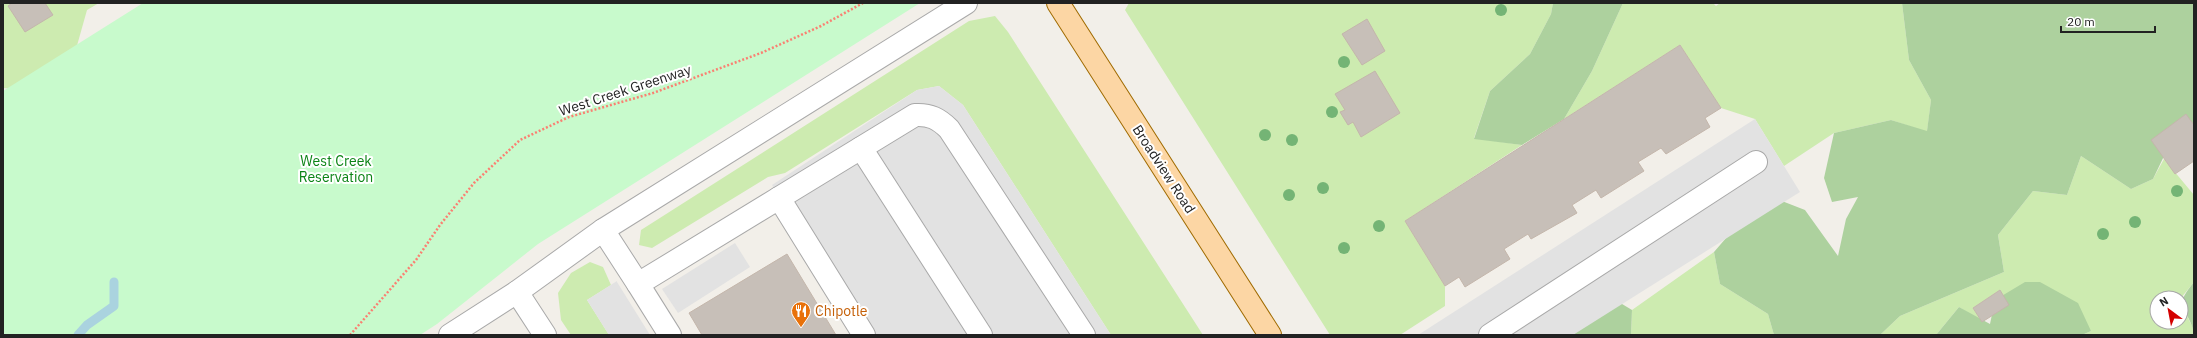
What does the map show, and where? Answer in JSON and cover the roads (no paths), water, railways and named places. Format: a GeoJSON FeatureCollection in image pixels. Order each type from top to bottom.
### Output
{"type":"FeatureCollection","features":[{"type":"Feature","properties":{"kind":"main road","name":"Broadview Road"},"geometry":{"type":"LineString","coordinates":[[1058,3],[1270,335]]}},
{"type":"Feature","properties":{"kind":"lane"},"geometry":{"type":"LineString","coordinates":[[450,335],[517,292],[603,230],[966,3]]}},
{"type":"Feature","properties":{"kind":"lane"},"geometry":{"type":"LineString","coordinates":[[638,284],[915,116],[924,115],[942,122],[949,129],[1084,335]]}},
{"type":"Feature","properties":{"kind":"lane"},"geometry":{"type":"LineString","coordinates":[[861,148],[981,335]]}},
{"type":"Feature","properties":{"kind":"lane"},"geometry":{"type":"LineString","coordinates":[[1490,335],[1756,162]]}},
{"type":"Feature","properties":{"kind":"lane"},"geometry":{"type":"LineString","coordinates":[[779,198],[864,335]]}},
{"type":"Feature","properties":{"kind":"lane"},"geometry":{"type":"LineString","coordinates":[[603,230],[670,335]]}},
{"type":"Feature","properties":{"kind":"lane"},"geometry":{"type":"LineString","coordinates":[[517,292],[545,335]]}},
{"type":"Feature","properties":{"kind":"waterway"},"geometry":{"type":"LineString","coordinates":[[78,335],[87,325],[114,306],[114,282]]}},
{"type":"Feature","properties":{"kind":"place","name":"Chipotle"},"geometry":{"type":"Point","coordinates":[801,328]}},
{"type":"Feature","properties":{"kind":"park label","name":"West Creek Reservation"},"geometry":{"type":"Point","coordinates":[336,170]}}]}
